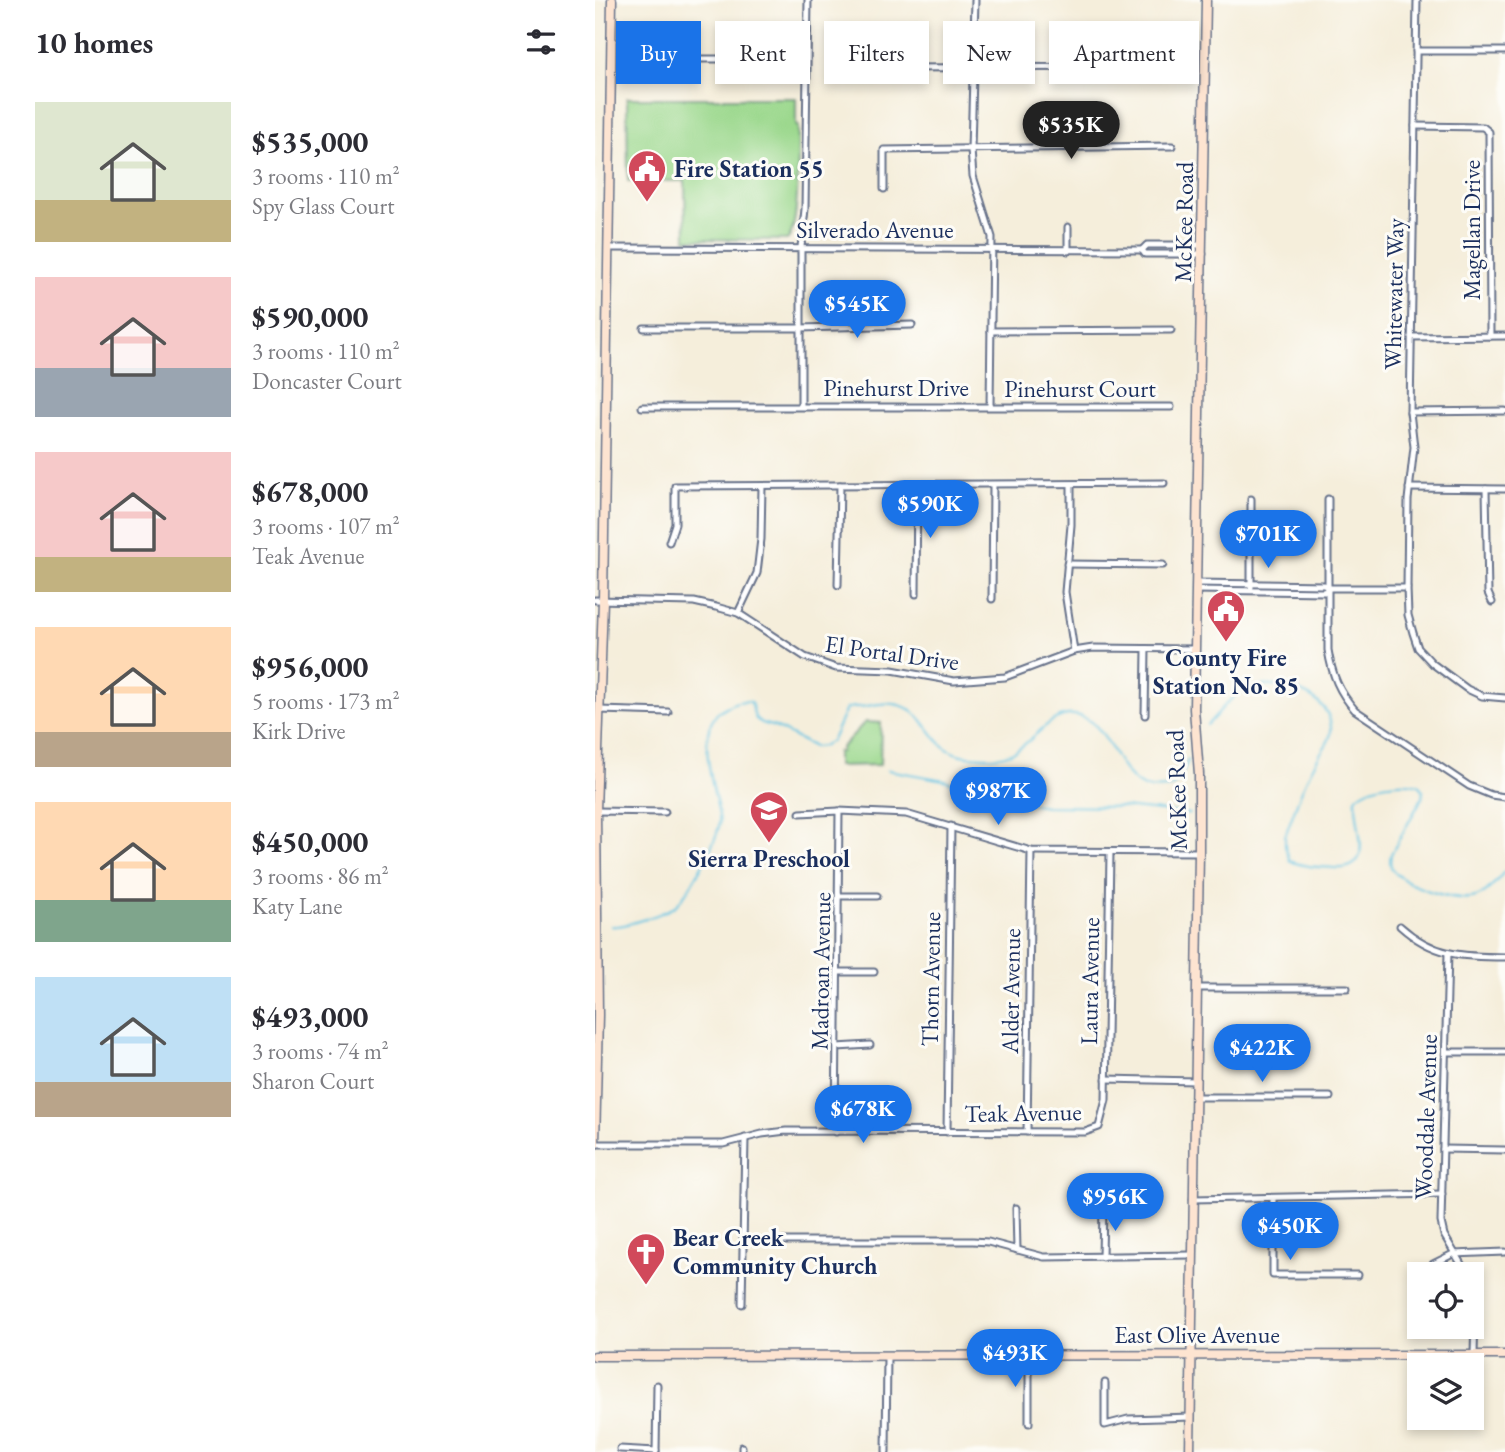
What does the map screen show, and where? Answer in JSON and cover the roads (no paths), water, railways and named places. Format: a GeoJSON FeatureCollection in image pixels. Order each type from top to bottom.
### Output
{"type":"FeatureCollection","features":[{"type":"Feature","properties":{"kind":"street"},"geometry":{"type":"LineString","coordinates":[[595,1144],[599,600],[612,0]]}},
{"type":"Feature","properties":{"kind":"street"},"geometry":{"type":"LineString","coordinates":[[807,21],[808,0]]}},
{"type":"Feature","properties":{"kind":"street"},"geometry":{"type":"LineString","coordinates":[[975,0],[975,21]]}},
{"type":"Feature","properties":{"kind":"street","name":"McKee Road"},"geometry":{"type":"LineString","coordinates":[[1190,1452],[1199,852],[1199,774],[1194,709],[1206,0]]}},
{"type":"Feature","properties":{"kind":"street","name":"Whitewater Way"},"geometry":{"type":"LineString","coordinates":[[1417,0],[1410,411],[1414,447],[1409,488],[1408,615],[1418,648],[1433,664],[1467,689],[1482,696],[1505,698]]}},
{"type":"Feature","properties":{"kind":"street"},"geometry":{"type":"LineString","coordinates":[[1416,51],[1505,51]]}},
{"type":"Feature","properties":{"kind":"street"},"geometry":{"type":"LineString","coordinates":[[801,406],[801,247],[805,209],[806,84]]}},
{"type":"Feature","properties":{"kind":"street"},"geometry":{"type":"LineString","coordinates":[[973,84],[971,150],[973,176],[988,220],[992,248],[990,406]]}},
{"type":"Feature","properties":{"kind":"street","name":"Magellan Drive"},"geometry":{"type":"LineString","coordinates":[[1415,126],[1483,127],[1489,132],[1490,336]]}},
{"type":"Feature","properties":{"kind":"street"},"geometry":{"type":"LineString","coordinates":[[884,189],[884,150],[1171,146]]}},
{"type":"Feature","properties":{"kind":"street"},"geometry":{"type":"LineString","coordinates":[[1068,227],[1068,251]]}},
{"type":"Feature","properties":{"kind":"street","name":"Silverado Avenue"},"geometry":{"type":"LineString","coordinates":[[608,248],[992,248],[1142,250],[1145,254],[1203,250]]}},
{"type":"Feature","properties":{"kind":"street"},"geometry":{"type":"LineString","coordinates":[[644,328],[912,325]]}},
{"type":"Feature","properties":{"kind":"street"},"geometry":{"type":"LineString","coordinates":[[991,331],[1171,330]]}},
{"type":"Feature","properties":{"kind":"street"},"geometry":{"type":"LineString","coordinates":[[1411,337],[1505,336]]}},
{"type":"Feature","properties":{"kind":"street","name":"Pinehurst Drive"},"geometry":{"type":"LineString","coordinates":[[642,407],[990,406]]}},
{"type":"Feature","properties":{"kind":"street","name":"Pinehurst Court"},"geometry":{"type":"LineString","coordinates":[[990,406],[1171,407]]}},
{"type":"Feature","properties":{"kind":"street"},"geometry":{"type":"LineString","coordinates":[[1410,411],[1505,411]]}},
{"type":"Feature","properties":{"kind":"street"},"geometry":{"type":"LineString","coordinates":[[669,542],[674,524],[675,486],[1164,484]]}},
{"type":"Feature","properties":{"kind":"street"},"geometry":{"type":"LineString","coordinates":[[838,585],[840,485]]}},
{"type":"Feature","properties":{"kind":"street"},"geometry":{"type":"LineString","coordinates":[[916,594],[917,485]]}},
{"type":"Feature","properties":{"kind":"street"},"geometry":{"type":"LineString","coordinates":[[992,599],[993,485]]}},
{"type":"Feature","properties":{"kind":"street"},"geometry":{"type":"LineString","coordinates":[[1071,485],[1071,525],[1065,592],[1074,651]]}},
{"type":"Feature","properties":{"kind":"street"},"geometry":{"type":"LineString","coordinates":[[738,613],[757,573],[762,486]]}},
{"type":"Feature","properties":{"kind":"street"},"geometry":{"type":"LineString","coordinates":[[1409,488],[1505,489]]}},
{"type":"Feature","properties":{"kind":"street"},"geometry":{"type":"LineString","coordinates":[[1486,489],[1488,593],[1492,602]]}},
{"type":"Feature","properties":{"kind":"street"},"geometry":{"type":"LineString","coordinates":[[1251,499],[1251,591]]}},
{"type":"Feature","properties":{"kind":"street"},"geometry":{"type":"LineString","coordinates":[[1328,499],[1328,650],[1331,671],[1342,695],[1355,710],[1469,786],[1491,795],[1505,796]]}},
{"type":"Feature","properties":{"kind":"street"},"geometry":{"type":"LineString","coordinates":[[1067,564],[1163,565]]}},
{"type":"Feature","properties":{"kind":"street"},"geometry":{"type":"LineString","coordinates":[[1196,586],[1251,583],[1324,585],[1329,588],[1407,588]]}},
{"type":"Feature","properties":{"kind":"street"},"geometry":{"type":"LineString","coordinates":[[1196,586],[1251,591],[1324,592],[1329,588]]}},
{"type":"Feature","properties":{"kind":"street","name":"El Portal Drive"},"geometry":{"type":"LineString","coordinates":[[599,600],[694,602],[738,613],[805,657],[836,668],[892,670],[954,681],[1005,677],[1074,651],[1103,648],[1195,649]]}},
{"type":"Feature","properties":{"kind":"street"},"geometry":{"type":"LineString","coordinates":[[1145,715],[1146,649]]}},
{"type":"Feature","properties":{"kind":"street"},"geometry":{"type":"LineString","coordinates":[[599,710],[668,712]]}},
{"type":"Feature","properties":{"kind":"street"},"geometry":{"type":"LineString","coordinates":[[596,811],[665,812]]}},
{"type":"Feature","properties":{"kind":"street","name":"Madroan Avenue"},"geometry":{"type":"LineString","coordinates":[[836,1132],[839,811]]}},
{"type":"Feature","properties":{"kind":"street"},"geometry":{"type":"LineString","coordinates":[[800,813],[898,813],[1031,851],[1199,852]]}},
{"type":"Feature","properties":{"kind":"street","name":"Thorn Avenue"},"geometry":{"type":"LineString","coordinates":[[947,1132],[951,826]]}},
{"type":"Feature","properties":{"kind":"street","name":"Alder Avenue"},"geometry":{"type":"LineString","coordinates":[[1027,1132],[1031,851]]}},
{"type":"Feature","properties":{"kind":"street","name":"Laura Avenue"},"geometry":{"type":"LineString","coordinates":[[1105,1111],[1110,852]]}},
{"type":"Feature","properties":{"kind":"street"},"geometry":{"type":"LineString","coordinates":[[840,896],[877,896]]}},
{"type":"Feature","properties":{"kind":"street"},"geometry":{"type":"LineString","coordinates":[[1400,926],[1429,947],[1448,953],[1505,957]]}},
{"type":"Feature","properties":{"kind":"street","name":"Wooddale Avenue"},"geometry":{"type":"LineString","coordinates":[[1448,953],[1441,1222],[1444,1235],[1459,1262]]}},
{"type":"Feature","properties":{"kind":"street"},"geometry":{"type":"LineString","coordinates":[[838,972],[874,972]]}},
{"type":"Feature","properties":{"kind":"street"},"geometry":{"type":"LineString","coordinates":[[1197,988],[1347,988]]}},
{"type":"Feature","properties":{"kind":"street"},"geometry":{"type":"LineString","coordinates":[[837,1046],[870,1045]]}},
{"type":"Feature","properties":{"kind":"street"},"geometry":{"type":"LineString","coordinates":[[1446,1052],[1505,1052]]}},
{"type":"Feature","properties":{"kind":"street","name":"Teak Avenue"},"geometry":{"type":"LineString","coordinates":[[1106,1079],[1196,1081]]}},
{"type":"Feature","properties":{"kind":"street"},"geometry":{"type":"LineString","coordinates":[[1195,1097],[1330,1097]]}},
{"type":"Feature","properties":{"kind":"street","name":"Teak Avenue"},"geometry":{"type":"LineString","coordinates":[[595,1144],[723,1144],[786,1131],[1085,1132],[1099,1127],[1105,1111]]}},
{"type":"Feature","properties":{"kind":"street"},"geometry":{"type":"LineString","coordinates":[[742,1304],[745,1138]]}},
{"type":"Feature","properties":{"kind":"street"},"geometry":{"type":"LineString","coordinates":[[1443,1149],[1505,1150]]}},
{"type":"Feature","properties":{"kind":"street"},"geometry":{"type":"LineString","coordinates":[[1193,1199],[1442,1194]]}},
{"type":"Feature","properties":{"kind":"street"},"geometry":{"type":"LineString","coordinates":[[1273,1198],[1273,1275],[1358,1275]]}},
{"type":"Feature","properties":{"kind":"street"},"geometry":{"type":"LineString","coordinates":[[1016,1208],[1017,1250]]}},
{"type":"Feature","properties":{"kind":"street"},"geometry":{"type":"LineString","coordinates":[[1101,1257],[1103,1208]]}},
{"type":"Feature","properties":{"kind":"street"},"geometry":{"type":"LineString","coordinates":[[744,1241],[973,1241],[988,1242],[1044,1257],[1192,1255]]}},
{"type":"Feature","properties":{"kind":"street"},"geometry":{"type":"LineString","coordinates":[[1438,1262],[1453,1254],[1505,1252]]}},
{"type":"Feature","properties":{"kind":"street"},"geometry":{"type":"LineString","coordinates":[[1029,1355],[1029,1423]]}},
{"type":"Feature","properties":{"kind":"street","name":"East Olive Avenue"},"geometry":{"type":"LineString","coordinates":[[595,1356],[1407,1355]]}},
{"type":"Feature","properties":{"kind":"street","name":"East Olive Avenue"},"geometry":{"type":"LineString","coordinates":[[1484,1355],[1505,1355]]}},
{"type":"Feature","properties":{"kind":"street"},"geometry":{"type":"LineString","coordinates":[[886,1452],[887,1356]]}},
{"type":"Feature","properties":{"kind":"street"},"geometry":{"type":"LineString","coordinates":[[1105,1383],[1105,1425],[1128,1419],[1191,1417]]}},
{"type":"Feature","properties":{"kind":"street"},"geometry":{"type":"LineString","coordinates":[[620,1449],[656,1451],[657,1385]]}},
{"type":"Feature","properties":{"kind":"waterway"},"geometry":{"type":"LineString","coordinates":[[1207,725],[1236,695],[1259,686],[1288,688],[1301,692],[1323,708],[1329,719],[1331,735],[1309,775],[1285,836],[1290,861],[1306,866],[1334,868],[1348,867],[1356,862],[1361,844],[1356,798],[1377,786],[1404,783],[1419,785],[1423,791],[1422,798],[1391,854],[1391,867],[1399,876],[1431,892],[1467,898],[1484,893],[1505,871]]}},
{"type":"Feature","properties":{"kind":"waterway"},"geometry":{"type":"LineString","coordinates":[[611,926],[654,916],[676,905],[701,868],[720,821],[707,752],[710,725],[716,714],[735,703],[751,702],[755,718],[761,723],[775,727],[814,747],[824,746],[832,740],[846,709],[888,703],[904,707],[915,714],[941,744],[953,752],[968,756],[992,757],[1010,754],[1046,725],[1063,716],[1072,715],[1092,723],[1126,772],[1144,787],[1171,788],[1180,779],[1188,760]]}},
{"type":"Feature","properties":{"kind":"waterway"},"geometry":{"type":"LineString","coordinates":[[888,770],[944,780],[999,798],[1046,806],[1122,807],[1190,814]]}},
{"type":"Feature","properties":{"kind":"place","name":"Fire Station 55"},"geometry":{"type":"Point","coordinates":[647,203]}},
{"type":"Feature","properties":{"kind":"place","name":"County Fire Station No. 85"},"geometry":{"type":"Point","coordinates":[1226,643]}},
{"type":"Feature","properties":{"kind":"place","name":"Sierra Preschool"},"geometry":{"type":"Point","coordinates":[769,844]}},
{"type":"Feature","properties":{"kind":"place","name":"Bear Creek Community Church"},"geometry":{"type":"Point","coordinates":[646,1286]}}]}
